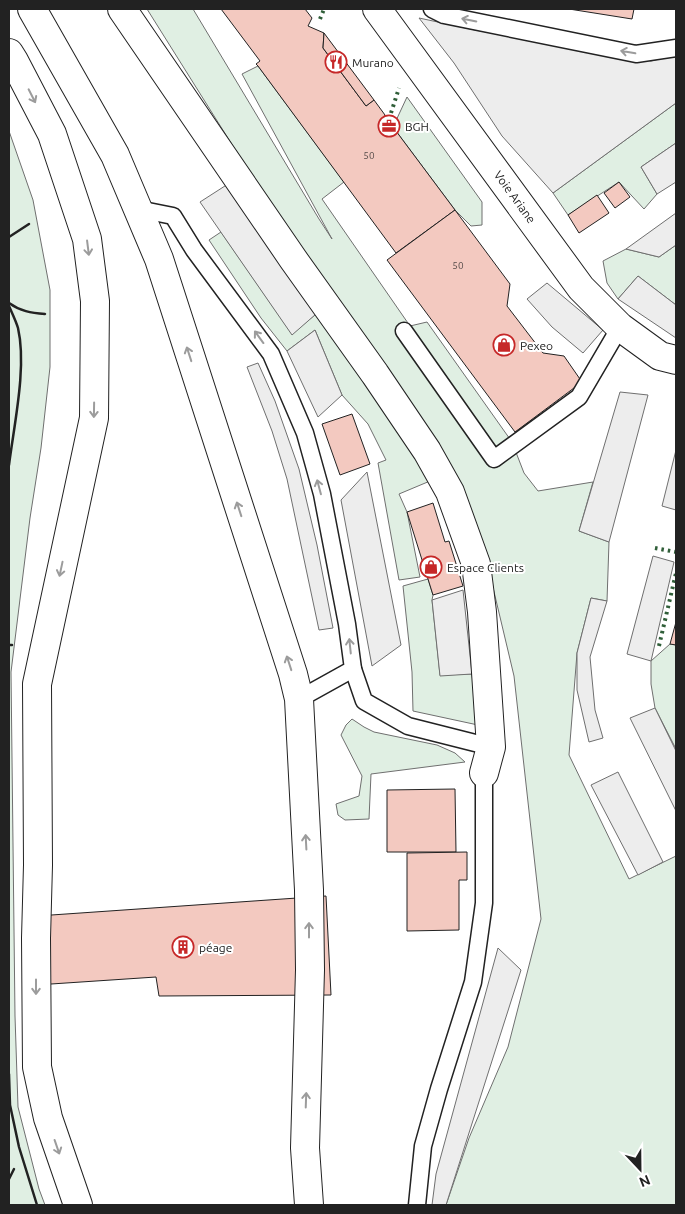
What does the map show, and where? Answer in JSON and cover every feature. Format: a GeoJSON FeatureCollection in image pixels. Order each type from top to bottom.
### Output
{"type":"FeatureCollection","features":[{"type":"Feature","properties":{"kind":"main road"},"geometry":{"type":"LineString","coordinates":[[32,9],[115,155],[159,259],[293,674],[299,699],[309,890],[310,970],[305,1148],[309,1205]]}},
{"type":"Feature","properties":{"kind":"main road"},"geometry":{"type":"LineString","coordinates":[[122,9],[287,251],[375,374],[427,451],[450,492],[476,564],[482,612],[491,747],[484,773]]}},
{"type":"Feature","properties":{"kind":"main road","name":"Voie Ariane"},"geometry":{"type":"LineString","coordinates":[[377,9],[581,288],[620,327],[660,356],[676,360]]}},
{"type":"Feature","properties":{"kind":"main road"},"geometry":{"type":"LineString","coordinates":[[9,54],[52,134],[87,239],[95,301],[94,418],[37,684],[37,1067],[48,1118],[78,1205]]}},
{"type":"Feature","properties":{"kind":"main road"},"geometry":{"type":"LineString","coordinates":[[294,1205],[305,1148]]}},
{"type":"Feature","properties":{"kind":"lane"},"geometry":{"type":"LineString","coordinates":[[432,9],[444,15],[636,54],[676,48]]}},
{"type":"Feature","properties":{"kind":"lane"},"geometry":{"type":"LineString","coordinates":[[138,209],[172,216],[194,250],[271,354],[304,433],[322,494],[347,624],[352,669],[364,701],[408,726],[491,747]]}},
{"type":"Feature","properties":{"kind":"lane"},"geometry":{"type":"LineString","coordinates":[[404,331],[494,459],[579,397],[620,327]]}},
{"type":"Feature","properties":{"kind":"lane"},"geometry":{"type":"LineString","coordinates":[[299,699],[352,669]]}},
{"type":"Feature","properties":{"kind":"lane"},"geometry":{"type":"LineString","coordinates":[[417,1205],[423,1146],[473,982],[484,903],[484,773]]}},
{"type":"Feature","properties":{"kind":"green space"},"geometry":{"type":"Polygon","coordinates":[[[147,9],[193,9],[332,239],[242,74],[258,66],[344,182],[322,199],[410,326],[427,322],[512,442],[524,473],[538,491],[593,482],[579,531],[609,542],[607,601],[591,598],[577,653],[569,755],[629,879],[676,856],[676,1205],[446,1205],[469,1138],[508,1047],[541,919],[514,676],[486,558],[298,245],[236,151],[147,9]]]}},
{"type":"Feature","properties":{"kind":"green space"},"geometry":{"type":"Polygon","coordinates":[[[407,97],[482,202],[482,225],[471,226],[455,210],[393,127],[407,97]]]}},
{"type":"Feature","properties":{"kind":"green space"},"geometry":{"type":"Polygon","coordinates":[[[676,103],[676,143],[641,167],[657,194],[644,209],[619,182],[568,215],[553,193],[676,103]]]}},
{"type":"Feature","properties":{"kind":"green space"},"geometry":{"type":"Polygon","coordinates":[[[9,131],[33,200],[50,290],[50,367],[11,672],[15,1016],[18,1107],[39,1189],[45,1205],[9,1205],[9,131]]]}},
{"type":"Feature","properties":{"kind":"green space"},"geometry":{"type":"Polygon","coordinates":[[[221,232],[292,334],[316,314],[406,428],[430,481],[399,494],[407,512],[420,577],[399,580],[378,463],[386,460],[368,424],[342,395],[315,330],[287,351],[261,318],[209,240],[221,232]]]}},
{"type":"Feature","properties":{"kind":"green space"},"geometry":{"type":"Polygon","coordinates":[[[676,245],[676,305],[638,276],[618,299],[607,283],[603,261],[626,249],[659,257],[676,245]]]}},
{"type":"Feature","properties":{"kind":"green space"},"geometry":{"type":"Polygon","coordinates":[[[428,579],[433,595],[440,675],[472,674],[478,725],[413,711],[412,672],[403,586],[428,579]]]}},
{"type":"Feature","properties":{"kind":"green space"},"geometry":{"type":"Polygon","coordinates":[[[670,644],[676,645],[676,749],[655,708],[651,684],[651,661],[670,644]]]}},
{"type":"Feature","properties":{"kind":"green space"},"geometry":{"type":"Polygon","coordinates":[[[352,719],[374,732],[437,745],[455,753],[465,762],[371,774],[369,819],[345,820],[338,815],[336,804],[359,796],[362,776],[341,735],[346,725],[352,719]]]}},
{"type":"Feature","properties":{"kind":"shaded area"},"geometry":{"type":"Polygon","coordinates":[[[419,18],[475,30],[651,61],[676,55],[676,103],[553,193],[502,136],[454,63],[419,18]]]}},
{"type":"Feature","properties":{"kind":"shaded area"},"geometry":{"type":"Polygon","coordinates":[[[676,143],[676,182],[657,194],[641,167],[676,143]]]}},
{"type":"Feature","properties":{"kind":"shaded area"},"geometry":{"type":"Polygon","coordinates":[[[228,184],[316,314],[292,335],[200,202],[228,184]]]}},
{"type":"Feature","properties":{"kind":"shaded area"},"geometry":{"type":"Polygon","coordinates":[[[676,213],[676,245],[659,257],[626,249],[676,213]]]}},
{"type":"Feature","properties":{"kind":"shaded area"},"geometry":{"type":"Polygon","coordinates":[[[638,276],[676,305],[676,338],[618,299],[638,276]]]}},
{"type":"Feature","properties":{"kind":"shaded area"},"geometry":{"type":"Polygon","coordinates":[[[547,283],[603,330],[583,353],[552,327],[527,299],[547,283]]]}},
{"type":"Feature","properties":{"kind":"shaded area"},"geometry":{"type":"Polygon","coordinates":[[[315,330],[342,395],[318,417],[287,351],[315,330]]]}},
{"type":"Feature","properties":{"kind":"shaded area"},"geometry":{"type":"Polygon","coordinates":[[[258,363],[275,401],[299,469],[317,545],[333,628],[319,630],[287,479],[272,431],[247,367],[258,363]]]}},
{"type":"Feature","properties":{"kind":"shaded area"},"geometry":{"type":"Polygon","coordinates":[[[620,392],[648,395],[609,542],[579,531],[620,392]]]}},
{"type":"Feature","properties":{"kind":"shaded area"},"geometry":{"type":"Polygon","coordinates":[[[676,450],[676,510],[662,506],[676,450]]]}},
{"type":"Feature","properties":{"kind":"shaded area"},"geometry":{"type":"Polygon","coordinates":[[[367,472],[401,645],[372,666],[341,500],[367,472]]]}},
{"type":"Feature","properties":{"kind":"shaded area"},"geometry":{"type":"Polygon","coordinates":[[[653,556],[674,562],[651,661],[627,654],[653,556]]]}},
{"type":"Feature","properties":{"kind":"shaded area"},"geometry":{"type":"Polygon","coordinates":[[[463,590],[472,674],[440,676],[432,600],[463,590]]]}},
{"type":"Feature","properties":{"kind":"shaded area"},"geometry":{"type":"Polygon","coordinates":[[[591,598],[607,601],[590,657],[595,710],[603,738],[589,742],[577,690],[577,653],[591,598]]]}},
{"type":"Feature","properties":{"kind":"shaded area"},"geometry":{"type":"Polygon","coordinates":[[[655,708],[676,751],[676,811],[630,718],[655,708]]]}},
{"type":"Feature","properties":{"kind":"shaded area"},"geometry":{"type":"Polygon","coordinates":[[[618,772],[663,862],[638,875],[591,785],[618,772]]]}},
{"type":"Feature","properties":{"kind":"shaded area"},"geometry":{"type":"Polygon","coordinates":[[[498,948],[521,970],[446,1205],[432,1205],[436,1174],[498,948]]]}},
{"type":"Feature","properties":{"kind":"building"},"geometry":{"type":"Polygon","coordinates":[[[221,9],[305,9],[312,18],[308,26],[324,33],[323,48],[366,106],[374,100],[385,115],[382,123],[393,127],[455,210],[396,253],[256,64],[260,61],[221,9]]]}},
{"type":"Feature","properties":{"kind":"building"},"geometry":{"type":"Polygon","coordinates":[[[569,9],[634,9],[632,19],[569,9]]]}},
{"type":"Feature","properties":{"kind":"building"},"geometry":{"type":"Polygon","coordinates":[[[324,33],[374,100],[366,106],[323,48],[324,33]]]}},
{"type":"Feature","properties":{"kind":"building"},"geometry":{"type":"Polygon","coordinates":[[[619,182],[630,197],[615,208],[604,193],[619,182]]]}},
{"type":"Feature","properties":{"kind":"building"},"geometry":{"type":"Polygon","coordinates":[[[597,195],[609,213],[579,233],[568,215],[597,195]]]}},
{"type":"Feature","properties":{"kind":"building"},"geometry":{"type":"Polygon","coordinates":[[[455,210],[510,284],[507,306],[543,353],[564,356],[582,382],[515,432],[387,260],[455,210]]]}},
{"type":"Feature","properties":{"kind":"building"},"geometry":{"type":"Polygon","coordinates":[[[352,414],[370,464],[340,475],[322,424],[352,414]]]}},
{"type":"Feature","properties":{"kind":"building"},"geometry":{"type":"Polygon","coordinates":[[[433,503],[445,542],[449,541],[463,586],[433,595],[407,512],[433,503]]]}},
{"type":"Feature","properties":{"kind":"building"},"geometry":{"type":"Polygon","coordinates":[[[676,622],[676,645],[670,644],[676,622]]]}},
{"type":"Feature","properties":{"kind":"building"},"geometry":{"type":"Polygon","coordinates":[[[455,789],[456,852],[387,852],[387,790],[455,789]]]}},
{"type":"Feature","properties":{"kind":"building"},"geometry":{"type":"Polygon","coordinates":[[[467,852],[467,880],[459,880],[459,930],[407,931],[407,853],[467,852]]]}},
{"type":"Feature","properties":{"kind":"building","name":"péage"},"geometry":{"type":"Polygon","coordinates":[[[326,896],[331,995],[159,996],[156,977],[36,985],[37,916],[326,896]]]}},
{"type":"Feature","properties":{"kind":"hedge"},"geometry":{"type":"LineString","coordinates":[[320,19],[324,9]]}},
{"type":"Feature","properties":{"kind":"hedge"},"geometry":{"type":"LineString","coordinates":[[391,113],[399,88]]}},
{"type":"Feature","properties":{"kind":"hedge"},"geometry":{"type":"LineString","coordinates":[[655,548],[676,552]]}},
{"type":"Feature","properties":{"kind":"hedge"},"geometry":{"type":"LineString","coordinates":[[659,646],[676,573]]}},
{"type":"Feature","properties":{"kind":"wall"},"geometry":{"type":"LineString","coordinates":[[9,237],[29,224]]}},
{"type":"Feature","properties":{"kind":"wall"},"geometry":{"type":"LineString","coordinates":[[9,303],[26,311],[45,314]]}},
{"type":"Feature","properties":{"kind":"wall"},"geometry":{"type":"LineString","coordinates":[[9,306],[18,328],[21,360],[19,396],[9,465]]}},
{"type":"Feature","properties":{"kind":"wall"},"geometry":{"type":"LineString","coordinates":[[9,1074],[10,1105],[19,1147],[37,1205]]}},
{"type":"Feature","properties":{"kind":"wall"},"geometry":{"type":"LineString","coordinates":[[9,1179],[14,1169]]}},
{"type":"Feature","properties":{"kind":"place","name":"Murano"},"geometry":{"type":"Point","coordinates":[336,62]}},
{"type":"Feature","properties":{"kind":"place","name":"BGH"},"geometry":{"type":"Point","coordinates":[389,126]}},
{"type":"Feature","properties":{"kind":"place","name":"Pexeo"},"geometry":{"type":"Point","coordinates":[504,345]}},
{"type":"Feature","properties":{"kind":"place","name":"Espace Clients"},"geometry":{"type":"Point","coordinates":[431,567]}},
{"type":"Feature","properties":{"kind":"place","name":"péage"},"geometry":{"type":"Point","coordinates":[183,947]}}]}
